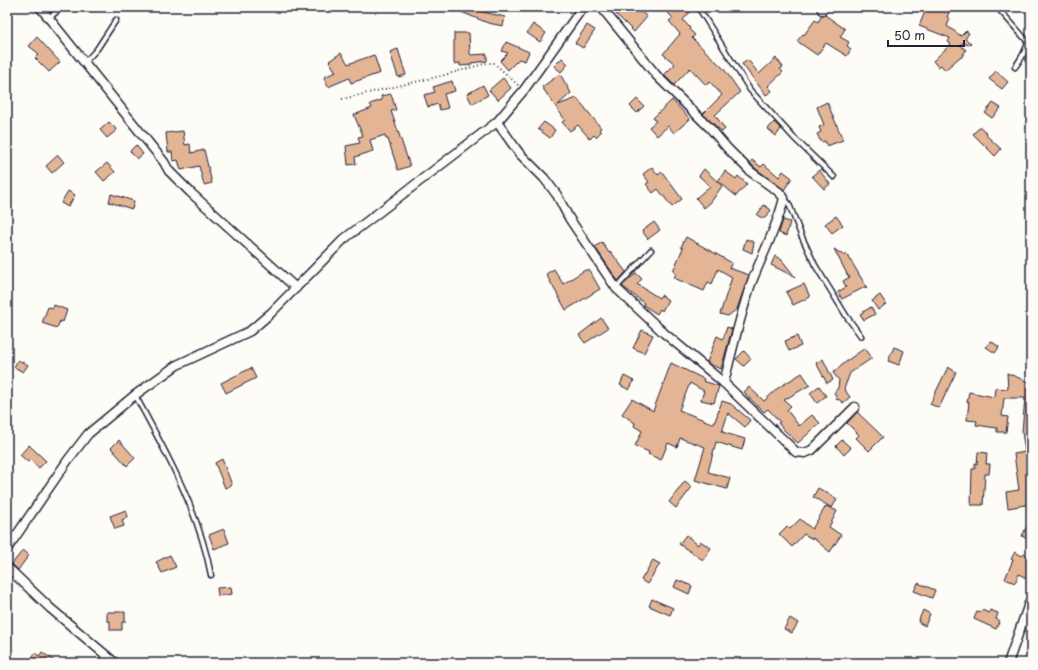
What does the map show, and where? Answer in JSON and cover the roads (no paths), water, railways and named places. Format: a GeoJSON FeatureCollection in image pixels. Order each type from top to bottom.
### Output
{"type":"FeatureCollection","features":[{"type":"Feature","properties":{"kind":"street"},"geometry":{"type":"LineString","coordinates":[[40,7],[85,62],[169,172],[296,288]]}},
{"type":"Feature","properties":{"kind":"street"},"geometry":{"type":"LineString","coordinates":[[7,549],[68,460],[88,434],[135,395],[177,366],[250,331],[271,313],[344,239],[497,122],[524,90],[583,7]]}},
{"type":"Feature","properties":{"kind":"street"},"geometry":{"type":"LineString","coordinates":[[601,7],[657,76],[710,128],[728,150],[751,172],[779,192],[784,198],[780,217],[751,285],[734,341],[724,383]]}},
{"type":"Feature","properties":{"kind":"street"},"geometry":{"type":"LineString","coordinates":[[497,122],[519,153],[544,178],[557,195],[569,218],[616,288],[664,333],[724,383],[796,452],[805,453],[812,450],[855,406]]}},
{"type":"Feature","properties":{"kind":"street"},"geometry":{"type":"LineString","coordinates":[[7,567],[50,608],[114,662]]}},
{"type":"Feature","properties":{"kind":"street"},"geometry":{"type":"LineString","coordinates":[[1008,663],[1031,598]]}},
{"type":"Feature","properties":{"kind":"lane"},"geometry":{"type":"LineString","coordinates":[[49,18],[62,7]]}},
{"type":"Feature","properties":{"kind":"lane"},"geometry":{"type":"LineString","coordinates":[[698,7],[750,90],[794,138],[834,177]]}},
{"type":"Feature","properties":{"kind":"lane"},"geometry":{"type":"LineString","coordinates":[[997,7],[1029,43],[1023,57],[1015,68]]}},
{"type":"Feature","properties":{"kind":"lane"},"geometry":{"type":"LineString","coordinates":[[85,62],[97,49],[116,20]]}},
{"type":"Feature","properties":{"kind":"lane"},"geometry":{"type":"LineString","coordinates":[[784,198],[789,204],[815,265],[847,317],[861,336]]}},
{"type":"Feature","properties":{"kind":"lane"},"geometry":{"type":"LineString","coordinates":[[616,288],[651,250]]}},
{"type":"Feature","properties":{"kind":"lane"},"geometry":{"type":"LineString","coordinates":[[135,395],[157,435],[188,502],[207,550],[211,575]]}}]}
